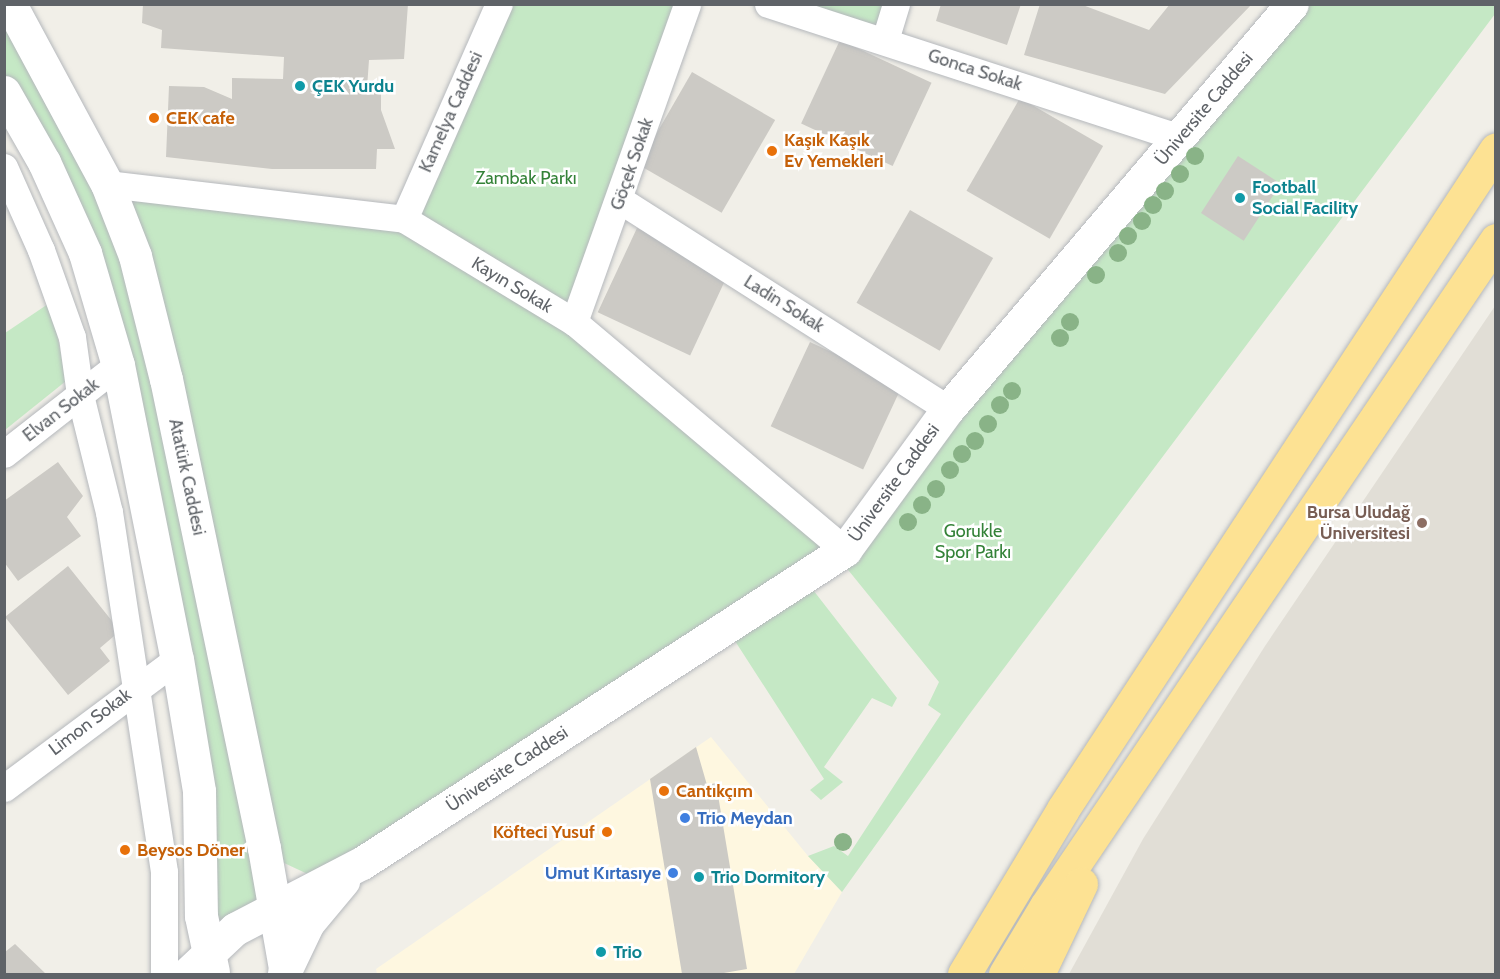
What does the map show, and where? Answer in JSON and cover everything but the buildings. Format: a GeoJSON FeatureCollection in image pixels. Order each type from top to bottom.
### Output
{"type":"FeatureCollection","features":[{"type":"Feature","properties":{"kind":"highway"},"geometry":{"type":"LineString","coordinates":[[964,975],[1063,809],[1496,149]]}},
{"type":"Feature","properties":{"kind":"highway"},"geometry":{"type":"LineString","coordinates":[[1005,975],[1046,906],[1496,240]]}},
{"type":"Feature","properties":{"kind":"highway"},"geometry":{"type":"LineString","coordinates":[[1038,975],[1126,788]]}},
{"type":"Feature","properties":{"kind":"highway"},"geometry":{"type":"LineString","coordinates":[[939,975],[1009,873],[1063,809]]}},
{"type":"Feature","properties":{"kind":"main road","name":"Atatürk Caddesi"},"geometry":{"type":"LineString","coordinates":[[10,4],[107,184],[135,256],[166,379],[276,906],[285,973]]}},
{"type":"Feature","properties":{"kind":"main road","name":"Üniversite Caddesi"},"geometry":{"type":"LineString","coordinates":[[362,863],[845,550],[948,408],[1181,138],[1292,4]]}},
{"type":"Feature","properties":{"kind":"main road"},"geometry":{"type":"LineString","coordinates":[[4,92],[44,162],[85,253],[118,365],[177,659],[199,791],[203,968]]}},
{"type":"Feature","properties":{"kind":"main road"},"geometry":{"type":"LineString","coordinates":[[203,968],[235,929],[362,863]]}},
{"type":"Feature","properties":{"kind":"main road"},"geometry":{"type":"LineString","coordinates":[[285,973],[322,901],[362,863]]}},
{"type":"Feature","properties":{"kind":"street","name":"Kamelya Caddesi"},"geometry":{"type":"LineString","coordinates":[[404,219],[499,4]]}},
{"type":"Feature","properties":{"kind":"street","name":"Göçek Sokak"},"geometry":{"type":"LineString","coordinates":[[574,322],[620,200],[687,4]]}},
{"type":"Feature","properties":{"kind":"street","name":"Gonca Sokak"},"geometry":{"type":"LineString","coordinates":[[768,4],[885,40],[1181,138]]}},
{"type":"Feature","properties":{"kind":"street"},"geometry":{"type":"LineString","coordinates":[[885,40],[896,4]]}},
{"type":"Feature","properties":{"kind":"street"},"geometry":{"type":"LineString","coordinates":[[4,167],[41,250],[72,338],[80,395],[109,512],[164,872],[164,975]]}},
{"type":"Feature","properties":{"kind":"street","name":"Kayın Sokak"},"geometry":{"type":"LineString","coordinates":[[107,184],[404,219],[574,322],[845,550]]}},
{"type":"Feature","properties":{"kind":"street","name":"Ladin Sokak"},"geometry":{"type":"LineString","coordinates":[[620,200],[948,408]]}},
{"type":"Feature","properties":{"kind":"street","name":"Elvan Sokak"},"geometry":{"type":"LineString","coordinates":[[4,454],[118,365]]}},
{"type":"Feature","properties":{"kind":"street","name":"Limon Sokak"},"geometry":{"type":"LineString","coordinates":[[4,788],[135,688],[177,659]]}},
{"type":"Feature","properties":{"kind":"shaded area","name":"Bursa Uludağ Üniversitesi"},"geometry":{"type":"Polygon","coordinates":[[[1495,306],[1495,974],[1069,974],[1143,839],[1265,646],[1495,306]]]}},
{"type":"Feature","properties":{"kind":"shaded area","name":"Trio Meydan"},"geometry":{"type":"Polygon","coordinates":[[[711,737],[808,856],[842,892],[794,974],[377,974],[376,969],[711,737]]]}},
{"type":"Feature","properties":{"kind":"green space"},"geometry":{"type":"Polygon","coordinates":[[[5,5],[107,184],[404,219],[499,5],[687,5],[574,322],[832,539],[1292,5],[1495,5],[1495,14],[968,716],[842,892],[808,856],[834,846],[848,856],[941,714],[928,705],[939,682],[836,555],[803,577],[897,698],[892,707],[872,698],[824,767],[843,782],[821,800],[810,790],[824,779],[726,627],[314,877],[282,862],[273,895],[211,934],[199,791],[118,365],[5,92],[5,5]]]}},
{"type":"Feature","properties":{"kind":"green space"},"geometry":{"type":"Polygon","coordinates":[[[768,5],[896,5],[885,40],[768,5]]]}},
{"type":"Feature","properties":{"kind":"green space"},"geometry":{"type":"Polygon","coordinates":[[[51,302],[66,381],[5,430],[5,333],[51,302]]]}},
{"type":"Feature","properties":{"kind":"place","name":"ÇEK Yurdu"},"geometry":{"type":"Point","coordinates":[300,86]}},
{"type":"Feature","properties":{"kind":"place","name":"CEK cafe"},"geometry":{"type":"Point","coordinates":[154,118]}},
{"type":"Feature","properties":{"kind":"place","name":"Kaşık Kaşık Ev Yemekleri"},"geometry":{"type":"Point","coordinates":[772,151]}},
{"type":"Feature","properties":{"kind":"place","name":"Football Social Facility"},"geometry":{"type":"Point","coordinates":[1240,198]}},
{"type":"Feature","properties":{"kind":"place","name":"Bursa Uludağ Üniversitesi"},"geometry":{"type":"Point","coordinates":[1422,523]}},
{"type":"Feature","properties":{"kind":"place","name":"Cantıkçım"},"geometry":{"type":"Point","coordinates":[664,791]}},
{"type":"Feature","properties":{"kind":"place","name":"Trio Meydan"},"geometry":{"type":"Point","coordinates":[685,818]}},
{"type":"Feature","properties":{"kind":"place","name":"Köfteci Yusuf"},"geometry":{"type":"Point","coordinates":[607,832]}},
{"type":"Feature","properties":{"kind":"place","name":"Beysos Döner"},"geometry":{"type":"Point","coordinates":[125,850]}},
{"type":"Feature","properties":{"kind":"place","name":"Umut Kırtasıye"},"geometry":{"type":"Point","coordinates":[673,873]}},
{"type":"Feature","properties":{"kind":"place","name":"Trio Dormitory"},"geometry":{"type":"Point","coordinates":[699,877]}},
{"type":"Feature","properties":{"kind":"place","name":"Trio"},"geometry":{"type":"Point","coordinates":[601,952]}},
{"type":"Feature","properties":{"kind":"park label","name":"Zambak Parkı"},"geometry":{"type":"Point","coordinates":[526,178]}},
{"type":"Feature","properties":{"kind":"park label","name":"Gorukle Spor Parkı"},"geometry":{"type":"Point","coordinates":[973,542]}}]}
